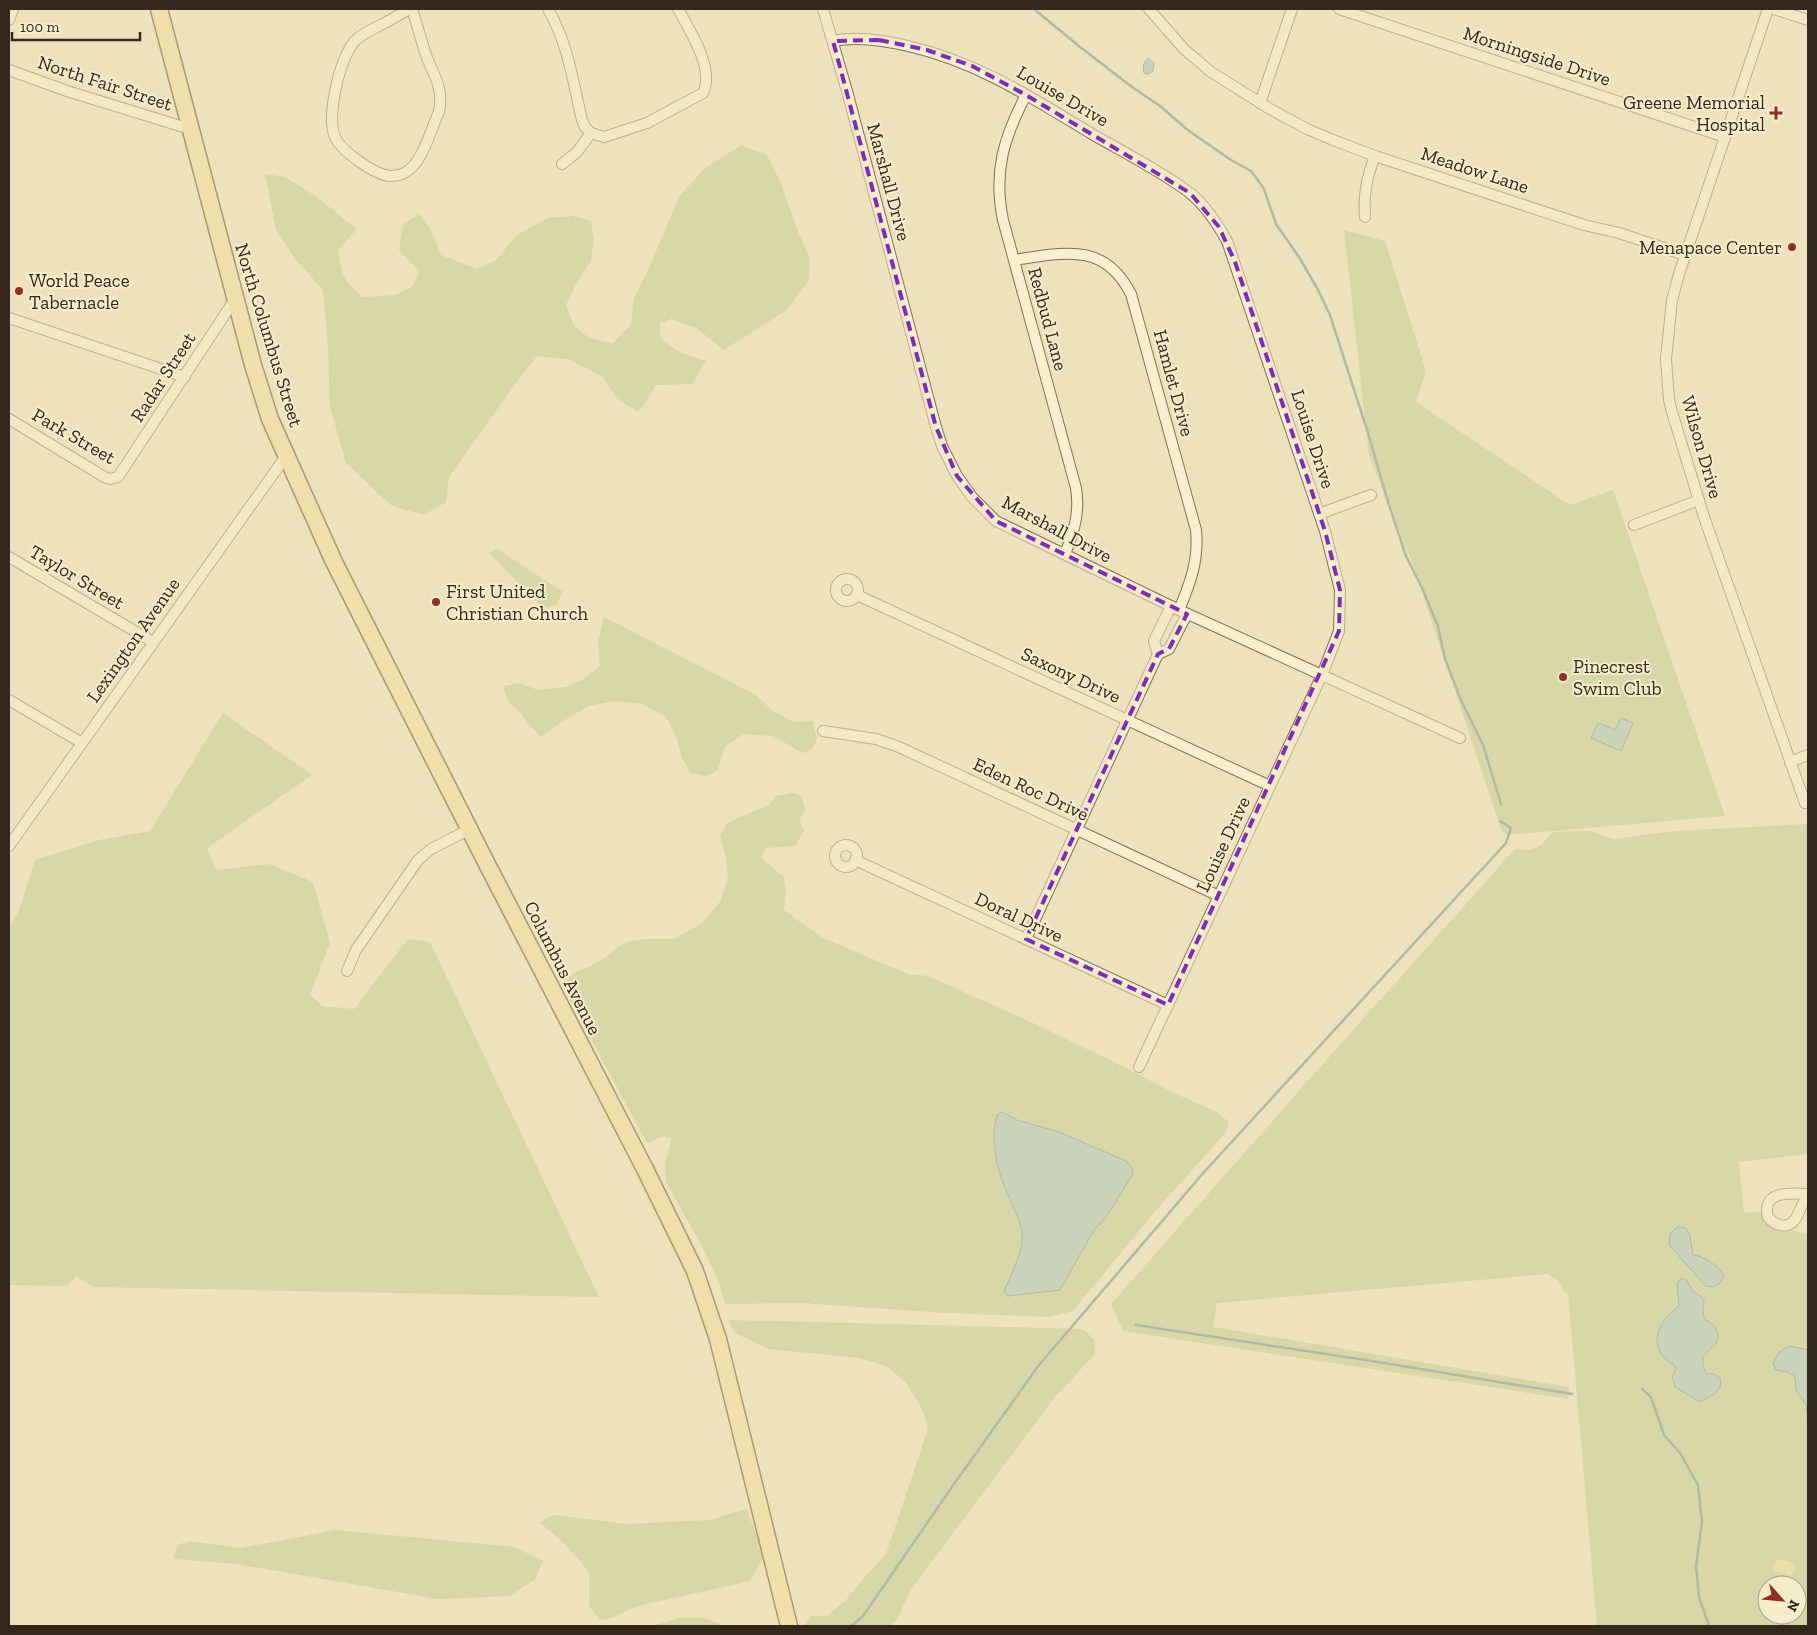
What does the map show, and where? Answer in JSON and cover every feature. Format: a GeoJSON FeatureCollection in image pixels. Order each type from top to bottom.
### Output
{"type":"FeatureCollection","features":[{"type":"Feature","properties":{"kind":"main road","name":"North Columbus Street"},"geometry":{"type":"LineString","coordinates":[[158,9],[253,365],[270,419],[334,562],[382,657]]}},
{"type":"Feature","properties":{"kind":"main road","name":"Columbus Avenue"},"geometry":{"type":"LineString","coordinates":[[382,657],[645,1169],[695,1271],[708,1306],[729,1384],[789,1626]]}},
{"type":"Feature","properties":{"kind":"street"},"geometry":{"type":"LineString","coordinates":[[9,20],[13,9]]}},
{"type":"Feature","properties":{"kind":"street"},"geometry":{"type":"LineString","coordinates":[[411,9],[427,58],[439,84],[441,103],[417,163],[403,174],[387,176],[346,152],[335,137],[331,117],[341,65],[350,47],[364,34],[411,9]]}},
{"type":"Feature","properties":{"kind":"street"},"geometry":{"type":"LineString","coordinates":[[548,9],[560,33],[568,56],[585,127],[591,133],[604,137],[647,123],[703,94],[707,84],[703,58],[678,9]]}},
{"type":"Feature","properties":{"kind":"street","name":"Marshall Drive"},"geometry":{"type":"LineString","coordinates":[[823,9],[942,446],[956,476],[964,487],[996,521],[1179,610],[1460,738]]}},
{"type":"Feature","properties":{"kind":"street","name":"Meadow Lane"},"geometry":{"type":"LineString","coordinates":[[1148,9],[1195,60],[1260,103],[1307,129],[1376,156],[1584,225],[1619,232],[1685,255]]}},
{"type":"Feature","properties":{"kind":"street"},"geometry":{"type":"LineString","coordinates":[[1260,103],[1292,9]]}},
{"type":"Feature","properties":{"kind":"street","name":"Morningside Drive"},"geometry":{"type":"LineString","coordinates":[[1339,9],[1725,136]]}},
{"type":"Feature","properties":{"kind":"street","name":"Wilson Drive"},"geometry":{"type":"LineString","coordinates":[[1768,9],[1685,255],[1672,300],[1666,372],[1669,400],[1675,426],[1805,802]]}},
{"type":"Feature","properties":{"kind":"street"},"geometry":{"type":"LineString","coordinates":[[1774,9],[1808,20]]}},
{"type":"Feature","properties":{"kind":"street","name":"Louise Drive"},"geometry":{"type":"LineString","coordinates":[[833,41],[854,38],[878,40],[927,50],[972,66],[1026,95],[1190,193],[1215,221],[1227,241],[1320,514],[1340,590],[1339,631],[1322,675],[1139,1067]]}},
{"type":"Feature","properties":{"kind":"street","name":"North Fair Street"},"geometry":{"type":"LineString","coordinates":[[9,70],[67,91],[190,129]]}},
{"type":"Feature","properties":{"kind":"street","name":"Redbud Lane"},"geometry":{"type":"LineString","coordinates":[[1026,95],[1007,136],[999,174],[1001,209],[1078,501],[1076,524],[1065,554]]}},
{"type":"Feature","properties":{"kind":"street"},"geometry":{"type":"LineString","coordinates":[[562,164],[577,152],[591,133]]}},
{"type":"Feature","properties":{"kind":"street"},"geometry":{"type":"LineString","coordinates":[[1365,217],[1366,185],[1369,170],[1376,156]]}},
{"type":"Feature","properties":{"kind":"street","name":"Hamlet Drive"},"geometry":{"type":"LineString","coordinates":[[1014,260],[1067,253],[1087,255],[1100,260],[1112,268],[1122,278],[1131,294],[1196,530],[1197,549],[1194,568],[1179,610],[1169,650],[1158,654]]}},
{"type":"Feature","properties":{"kind":"street","name":"Radar Street"},"geometry":{"type":"LineString","coordinates":[[121,475],[235,299]]}},
{"type":"Feature","properties":{"kind":"street"},"geometry":{"type":"LineString","coordinates":[[9,318],[184,377]]}},
{"type":"Feature","properties":{"kind":"street","name":"Park Street"},"geometry":{"type":"LineString","coordinates":[[9,420],[106,478],[114,479],[121,475]]}},
{"type":"Feature","properties":{"kind":"street","name":"Lexington Avenue"},"geometry":{"type":"LineString","coordinates":[[9,846],[286,456]]}},
{"type":"Feature","properties":{"kind":"street"},"geometry":{"type":"LineString","coordinates":[[1320,514],[1371,495]]}},
{"type":"Feature","properties":{"kind":"street"},"geometry":{"type":"LineString","coordinates":[[1634,525],[1699,500]]}},
{"type":"Feature","properties":{"kind":"street","name":"Taylor Street"},"geometry":{"type":"LineString","coordinates":[[9,557],[153,642]]}},
{"type":"Feature","properties":{"kind":"street","name":"Saxony Drive"},"geometry":{"type":"LineString","coordinates":[[857,595],[1270,786]]}},
{"type":"Feature","properties":{"kind":"street","name":"Hamlet Drive"},"geometry":{"type":"LineString","coordinates":[[1026,939],[1158,654],[1154,641],[1179,610]]}},
{"type":"Feature","properties":{"kind":"street"},"geometry":{"type":"LineString","coordinates":[[9,700],[82,743]]}},
{"type":"Feature","properties":{"kind":"street","name":"Eden Roc Drive"},"geometry":{"type":"LineString","coordinates":[[823,731],[883,741],[1219,896]]}},
{"type":"Feature","properties":{"kind":"street"},"geometry":{"type":"LineString","coordinates":[[1790,762],[1808,755]]}},
{"type":"Feature","properties":{"kind":"street"},"geometry":{"type":"LineString","coordinates":[[347,971],[356,950],[418,860],[431,849],[470,829]]}},
{"type":"Feature","properties":{"kind":"street","name":"Doral Drive"},"geometry":{"type":"LineString","coordinates":[[855,860],[1168,1005]]}},
{"type":"Feature","properties":{"kind":"highlighted area"},"geometry":{"type":"Polygon","coordinates":[[[879,40],[927,50],[972,66],[1026,95],[1190,193],[1219,227],[1235,262],[1325,531],[1340,590],[1339,631],[1168,1005],[1026,939],[1158,654],[1169,649],[1187,614],[996,521],[957,476],[936,427],[833,41],[879,40]]]}},
{"type":"Feature","properties":{"kind":"green space"},"geometry":{"type":"Polygon","coordinates":[[[741,145],[767,155],[780,181],[810,259],[809,280],[787,310],[724,350],[696,328],[671,319],[660,323],[660,338],[681,353],[706,361],[692,384],[656,385],[638,412],[617,399],[603,377],[568,359],[537,356],[449,477],[446,502],[424,515],[392,506],[346,463],[330,407],[328,348],[323,290],[296,260],[276,230],[265,174],[285,177],[314,195],[357,229],[338,250],[344,277],[363,297],[396,295],[413,286],[420,271],[399,250],[403,225],[419,214],[431,230],[441,255],[477,269],[496,260],[517,235],[548,218],[573,216],[591,221],[594,239],[591,261],[577,282],[566,305],[574,326],[589,338],[613,343],[631,324],[634,298],[680,195],[704,169],[741,145]]]}},
{"type":"Feature","properties":{"kind":"green space","name":"Pinecrest Swim Club"},"geometry":{"type":"Polygon","coordinates":[[[1344,230],[1385,241],[1426,371],[1416,402],[1570,505],[1613,490],[1725,816],[1507,835],[1502,832],[1412,562],[1369,456],[1344,230]]]}},
{"type":"Feature","properties":{"kind":"green space"},"geometry":{"type":"Polygon","coordinates":[[[496,548],[563,592],[556,605],[543,608],[489,553],[496,548]]]}},
{"type":"Feature","properties":{"kind":"green space"},"geometry":{"type":"Polygon","coordinates":[[[604,617],[756,695],[773,711],[794,722],[813,721],[817,740],[811,750],[802,753],[773,736],[744,734],[725,746],[718,770],[707,776],[691,773],[682,758],[676,736],[666,717],[642,704],[614,701],[588,706],[541,737],[509,702],[503,686],[519,683],[538,690],[566,687],[582,680],[600,666],[598,643],[604,617]]]}},
{"type":"Feature","properties":{"kind":"green space"},"geometry":{"type":"Polygon","coordinates":[[[223,713],[312,775],[207,848],[216,870],[269,864],[313,882],[330,943],[310,994],[322,1006],[354,1009],[408,939],[430,942],[599,1297],[93,1287],[76,1276],[67,1286],[9,1285],[9,928],[19,910],[35,860],[99,840],[150,831],[223,713]]]}},
{"type":"Feature","properties":{"kind":"green space"},"geometry":{"type":"Polygon","coordinates":[[[793,793],[802,796],[805,811],[799,819],[804,831],[795,846],[766,848],[761,858],[784,877],[786,890],[784,910],[821,937],[908,974],[928,976],[1033,1023],[1176,1094],[1215,1111],[1229,1122],[1226,1132],[1152,1215],[1073,1311],[1049,1317],[946,1313],[800,1303],[725,1304],[719,1282],[704,1250],[666,1182],[665,1165],[671,1139],[664,1136],[647,1143],[562,985],[574,973],[597,963],[626,942],[645,939],[674,939],[701,924],[720,902],[728,878],[725,853],[720,836],[727,823],[770,804],[776,796],[793,793]],[[1003,1112],[995,1153],[1004,1188],[1019,1221],[1022,1240],[1017,1262],[1007,1283],[1008,1296],[1060,1290],[1094,1230],[1105,1219],[1132,1174],[1132,1168],[1059,1132],[1017,1120],[1003,1112]]]}},
{"type":"Feature","properties":{"kind":"green space"},"geometry":{"type":"Polygon","coordinates":[[[1808,824],[1808,1154],[1739,1162],[1744,1213],[1763,1211],[1779,1228],[1808,1234],[1808,1626],[1597,1626],[1568,1293],[1565,1293],[1558,1281],[1548,1274],[1217,1303],[1213,1327],[1569,1387],[1568,1399],[1123,1331],[1111,1304],[1515,849],[1528,850],[1536,848],[1552,832],[1590,831],[1613,839],[1674,831],[1808,824]]]}},
{"type":"Feature","properties":{"kind":"green space"},"geometry":{"type":"Polygon","coordinates":[[[728,1320],[1082,1329],[1094,1339],[1095,1354],[1054,1398],[910,1591],[897,1620],[889,1626],[804,1626],[810,1616],[827,1616],[847,1599],[886,1554],[928,1429],[923,1411],[907,1384],[887,1366],[859,1358],[768,1349],[735,1333],[728,1320]]]}},
{"type":"Feature","properties":{"kind":"green space"},"geometry":{"type":"Polygon","coordinates":[[[746,1509],[764,1557],[750,1581],[639,1606],[600,1620],[589,1606],[589,1572],[565,1544],[539,1522],[553,1515],[627,1524],[709,1520],[746,1509]]]}},
{"type":"Feature","properties":{"kind":"green space"},"geometry":{"type":"Polygon","coordinates":[[[336,1530],[515,1547],[543,1561],[535,1579],[510,1596],[438,1599],[236,1564],[173,1559],[177,1545],[190,1541],[240,1548],[336,1530]]]}},
{"type":"Feature","properties":{"kind":"green space"},"geometry":{"type":"Polygon","coordinates":[[[679,1618],[704,1618],[720,1624],[720,1626],[653,1626],[679,1618]]]}},
{"type":"Feature","properties":{"kind":"sand"},"geometry":{"type":"Polygon","coordinates":[[[1776,1560],[1783,1560],[1793,1563],[1795,1568],[1791,1575],[1775,1571],[1772,1566],[1776,1560]]]}},
{"type":"Feature","properties":{"kind":"water"},"geometry":{"type":"Polygon","coordinates":[[[1148,58],[1154,63],[1153,71],[1148,74],[1144,73],[1143,69],[1144,63],[1148,58]]]}},
{"type":"Feature","properties":{"kind":"water"},"geometry":{"type":"Polygon","coordinates":[[[1621,718],[1633,723],[1621,751],[1591,738],[1598,723],[1615,730],[1621,718]]]}},
{"type":"Feature","properties":{"kind":"water"},"geometry":{"type":"Polygon","coordinates":[[[1002,1112],[1017,1120],[1059,1132],[1126,1161],[1132,1168],[1133,1174],[1105,1219],[1094,1230],[1060,1290],[1008,1296],[1004,1292],[1019,1254],[1022,1236],[1020,1224],[1001,1177],[996,1157],[995,1125],[997,1115],[1002,1112]]]}},
{"type":"Feature","properties":{"kind":"water"},"geometry":{"type":"Polygon","coordinates":[[[1677,1227],[1686,1228],[1690,1236],[1693,1255],[1706,1259],[1724,1275],[1720,1283],[1714,1287],[1706,1286],[1669,1245],[1670,1234],[1677,1227]]]}},
{"type":"Feature","properties":{"kind":"water"},"geometry":{"type":"Polygon","coordinates":[[[1680,1279],[1686,1279],[1693,1291],[1704,1299],[1704,1317],[1714,1326],[1718,1336],[1716,1344],[1703,1356],[1703,1367],[1707,1374],[1714,1374],[1720,1378],[1720,1387],[1715,1393],[1700,1402],[1675,1387],[1672,1376],[1676,1369],[1662,1355],[1657,1343],[1659,1329],[1663,1322],[1679,1305],[1677,1284],[1680,1279]]]}},
{"type":"Feature","properties":{"kind":"water"},"geometry":{"type":"Polygon","coordinates":[[[1790,1346],[1808,1350],[1808,1423],[1806,1405],[1796,1390],[1795,1377],[1788,1372],[1776,1370],[1773,1363],[1779,1352],[1790,1346]]]}},
{"type":"Feature","properties":{"kind":"waterway"},"geometry":{"type":"LineString","coordinates":[[1034,9],[1080,47],[1160,106],[1189,131],[1231,160],[1251,171],[1264,189],[1276,224],[1299,257],[1330,315],[1406,556],[1438,626],[1445,659],[1461,700],[1483,745],[1501,804]]}},
{"type":"Feature","properties":{"kind":"waterway"},"geometry":{"type":"LineString","coordinates":[[851,1626],[863,1616],[1039,1365],[1205,1171],[1506,843],[1511,828],[1500,821]]}},
{"type":"Feature","properties":{"kind":"waterway"},"geometry":{"type":"LineString","coordinates":[[1136,1325],[1572,1394]]}},
{"type":"Feature","properties":{"kind":"waterway"},"geometry":{"type":"LineString","coordinates":[[1642,1389],[1651,1397],[1664,1435],[1680,1453],[1698,1485],[1702,1522],[1696,1566],[1699,1597],[1709,1626]]}},
{"type":"Feature","properties":{"kind":"place","name":"Greene Memorial Hospital"},"geometry":{"type":"Point","coordinates":[1776,113]}},
{"type":"Feature","properties":{"kind":"place","name":"Menapace Center"},"geometry":{"type":"Point","coordinates":[1792,247]}},
{"type":"Feature","properties":{"kind":"place","name":"World Peace Tabernacle"},"geometry":{"type":"Point","coordinates":[19,291]}},
{"type":"Feature","properties":{"kind":"place","name":"First United Christian Church"},"geometry":{"type":"Point","coordinates":[436,602]}},
{"type":"Feature","properties":{"kind":"place","name":"Pinecrest Swim Club"},"geometry":{"type":"Point","coordinates":[1563,677]}}]}
